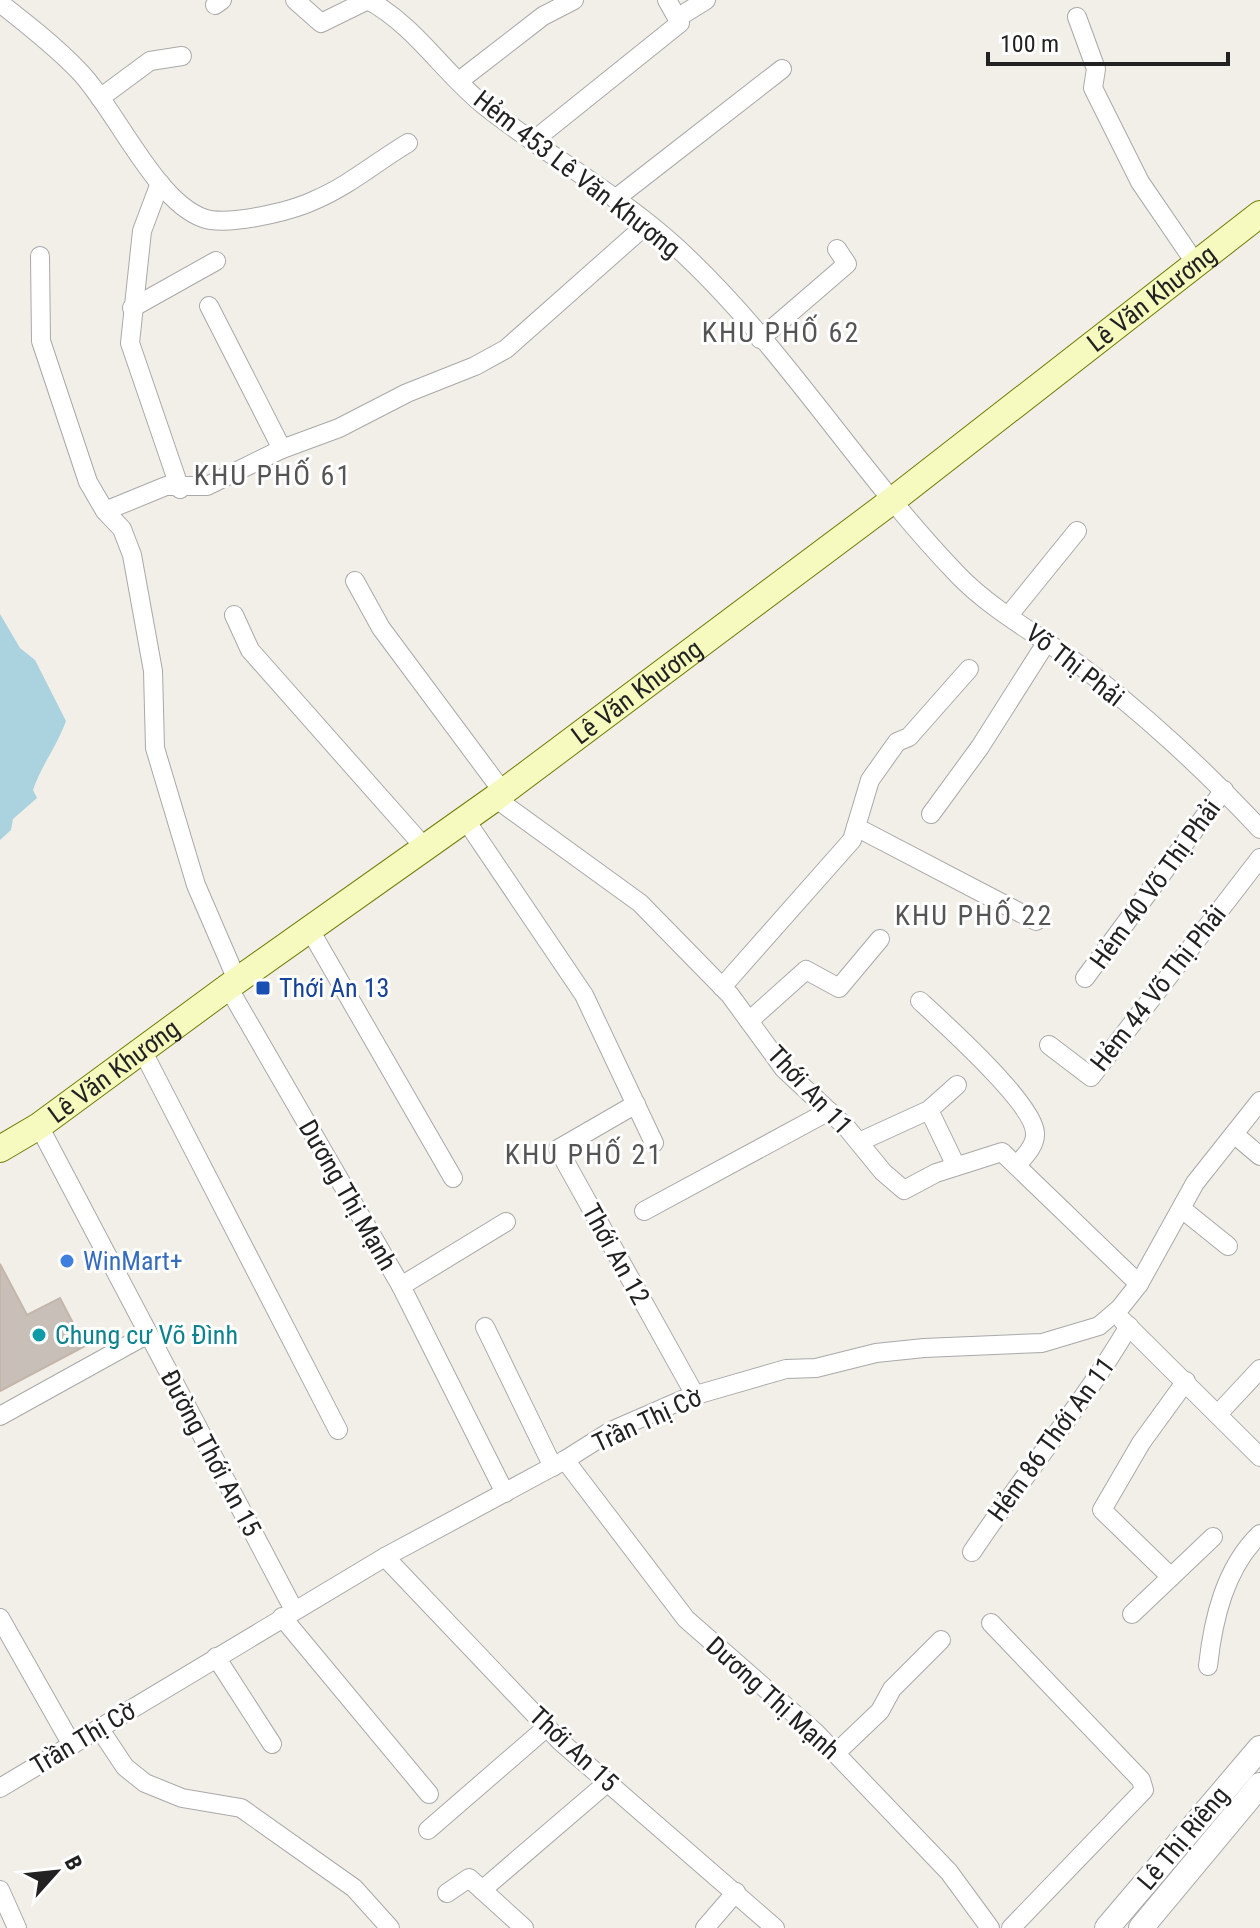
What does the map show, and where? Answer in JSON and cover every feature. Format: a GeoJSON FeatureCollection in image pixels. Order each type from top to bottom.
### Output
{"type":"FeatureCollection","features":[{"type":"Feature","properties":{"kind":"main road","name":"Lê Văn Khương"},"geometry":{"type":"LineString","coordinates":[[0,1149],[39,1126],[232,983],[499,795],[893,500],[1260,214]]}},
{"type":"Feature","properties":{"kind":"street","name":"Hẻm 453 Lê Văn Khương"},"geometry":{"type":"LineString","coordinates":[[295,0],[321,23],[368,0],[391,12],[483,106],[615,199],[675,246],[760,339],[893,500]]}},
{"type":"Feature","properties":{"kind":"street"},"geometry":{"type":"LineString","coordinates":[[459,81],[543,16],[574,0]]}},
{"type":"Feature","properties":{"kind":"street"},"geometry":{"type":"LineString","coordinates":[[533,141],[680,23],[667,0]]}},
{"type":"Feature","properties":{"kind":"street"},"geometry":{"type":"LineString","coordinates":[[677,18],[706,0]]}},
{"type":"Feature","properties":{"kind":"street"},"geometry":{"type":"LineString","coordinates":[[0,3],[80,72],[160,183],[189,211],[206,220],[252,217],[313,201],[364,174],[408,143]]}},
{"type":"Feature","properties":{"kind":"street"},"geometry":{"type":"LineString","coordinates":[[1077,17],[1096,69],[1093,88],[1140,182],[1196,264]]}},
{"type":"Feature","properties":{"kind":"street"},"geometry":{"type":"LineString","coordinates":[[100,98],[150,61],[182,56]]}},
{"type":"Feature","properties":{"kind":"street"},"geometry":{"type":"LineString","coordinates":[[615,199],[782,69]]}},
{"type":"Feature","properties":{"kind":"street"},"geometry":{"type":"LineString","coordinates":[[160,183],[142,231],[130,343],[180,489]]}},
{"type":"Feature","properties":{"kind":"street"},"geometry":{"type":"LineString","coordinates":[[105,511],[166,486],[180,489],[207,486],[506,349],[647,224]]}},
{"type":"Feature","properties":{"kind":"street"},"geometry":{"type":"LineString","coordinates":[[760,339],[847,264],[837,249]]}},
{"type":"Feature","properties":{"kind":"street","name":"Dương Thị Mạnh"},"geometry":{"type":"LineString","coordinates":[[40,256],[41,341],[88,482],[105,511],[122,529],[132,555],[153,671],[155,748],[196,885],[232,983],[401,1286],[505,1493]]}},
{"type":"Feature","properties":{"kind":"street"},"geometry":{"type":"LineString","coordinates":[[132,308],[216,261]]}},
{"type":"Feature","properties":{"kind":"street"},"geometry":{"type":"LineString","coordinates":[[209,306],[282,449]]}},
{"type":"Feature","properties":{"kind":"street","name":"Võ Thị Phải"},"geometry":{"type":"LineString","coordinates":[[893,500],[961,578],[1078,664],[1224,790],[1260,829]]}},
{"type":"Feature","properties":{"kind":"street"},"geometry":{"type":"LineString","coordinates":[[1009,615],[1077,531]]}},
{"type":"Feature","properties":{"kind":"street","name":"Thới An 11"},"geometry":{"type":"LineString","coordinates":[[355,581],[381,628],[499,795],[640,903],[722,987],[784,1069],[904,1190],[956,1166],[1002,1152],[1017,1165]]}},
{"type":"Feature","properties":{"kind":"street"},"geometry":{"type":"LineString","coordinates":[[234,615],[250,650],[426,849]]}},
{"type":"Feature","properties":{"kind":"street"},"geometry":{"type":"LineString","coordinates":[[931,814],[980,747],[1046,643]]}},
{"type":"Feature","properties":{"kind":"street"},"geometry":{"type":"LineString","coordinates":[[722,987],[844,851],[856,827],[870,780],[897,742],[916,729],[969,669]]}},
{"type":"Feature","properties":{"kind":"street","name":"Hẻm 40 Võ Thị Phải"},"geometry":{"type":"LineString","coordinates":[[1085,978],[1224,790]]}},
{"type":"Feature","properties":{"kind":"street"},"geometry":{"type":"LineString","coordinates":[[465,819],[584,995],[654,1143]]}},
{"type":"Feature","properties":{"kind":"street"},"geometry":{"type":"LineString","coordinates":[[856,827],[1036,921]]}},
{"type":"Feature","properties":{"kind":"street","name":"Hẻm 44 Võ Thị Phải"},"geometry":{"type":"LineString","coordinates":[[1049,1045],[1091,1077],[1260,858]]}},
{"type":"Feature","properties":{"kind":"street"},"geometry":{"type":"LineString","coordinates":[[310,930],[453,1178]]}},
{"type":"Feature","properties":{"kind":"street"},"geometry":{"type":"LineString","coordinates":[[749,1021],[806,970],[839,988],[880,939]]}},
{"type":"Feature","properties":{"kind":"street"},"geometry":{"type":"LineString","coordinates":[[920,1001],[990,1069],[1033,1123],[1033,1144],[1017,1165],[1139,1284]]}},
{"type":"Feature","properties":{"kind":"street"},"geometry":{"type":"LineString","coordinates":[[142,1050],[338,1430]]}},
{"type":"Feature","properties":{"kind":"street"},"geometry":{"type":"LineString","coordinates":[[859,1142],[929,1110],[957,1085]]}},
{"type":"Feature","properties":{"kind":"street","name":"Trần Thị Cờ"},"geometry":{"type":"LineString","coordinates":[[0,1788],[385,1557],[559,1464],[611,1431],[695,1395],[786,1369],[816,1368],[876,1353],[1042,1343],[1099,1326],[1115,1313],[1139,1284],[1195,1183],[1260,1101]]}},
{"type":"Feature","properties":{"kind":"street","name":"Thới An 12"},"geometry":{"type":"LineString","coordinates":[[636,1104],[558,1149],[695,1395]]}},
{"type":"Feature","properties":{"kind":"street"},"geometry":{"type":"LineString","coordinates":[[929,1110],[956,1166]]}},
{"type":"Feature","properties":{"kind":"street"},"geometry":{"type":"LineString","coordinates":[[644,1211],[829,1111]]}},
{"type":"Feature","properties":{"kind":"street","name":"Đường Thới An 15"},"geometry":{"type":"LineString","coordinates":[[39,1126],[148,1334],[288,1614],[429,1794]]}},
{"type":"Feature","properties":{"kind":"street"},"geometry":{"type":"LineString","coordinates":[[1234,1134],[1260,1156]]}},
{"type":"Feature","properties":{"kind":"street"},"geometry":{"type":"LineString","coordinates":[[1182,1209],[1228,1246]]}},
{"type":"Feature","properties":{"kind":"street"},"geometry":{"type":"LineString","coordinates":[[401,1286],[506,1222]]}},
{"type":"Feature","properties":{"kind":"street"},"geometry":{"type":"LineString","coordinates":[[1115,1313],[1260,1457]]}},
{"type":"Feature","properties":{"kind":"street","name":"Hẻm 86 Thới An 11"},"geometry":{"type":"LineString","coordinates":[[972,1552],[1022,1476],[1063,1428],[1129,1326]]}},
{"type":"Feature","properties":{"kind":"street","name":"Dương Thị Mạnh"},"geometry":{"type":"LineString","coordinates":[[485,1327],[559,1464],[686,1619],[836,1753],[949,1872],[990,1928]]}},
{"type":"Feature","properties":{"kind":"street"},"geometry":{"type":"LineString","coordinates":[[0,1416],[148,1334]]}},
{"type":"Feature","properties":{"kind":"street"},"geometry":{"type":"LineString","coordinates":[[1218,1414],[1260,1369]]}},
{"type":"Feature","properties":{"kind":"street"},"geometry":{"type":"LineString","coordinates":[[1171,1577],[1102,1510],[1141,1443],[1186,1381]]}},
{"type":"Feature","properties":{"kind":"street"},"geometry":{"type":"LineString","coordinates":[[1208,1666],[1212,1625],[1235,1561],[1260,1534]]}},
{"type":"Feature","properties":{"kind":"street"},"geometry":{"type":"LineString","coordinates":[[1132,1614],[1213,1537]]}},
{"type":"Feature","properties":{"kind":"street","name":"Thới An 15"},"geometry":{"type":"LineString","coordinates":[[385,1557],[547,1727],[775,1928]]}},
{"type":"Feature","properties":{"kind":"street"},"geometry":{"type":"LineString","coordinates":[[0,1618],[72,1745]]}},
{"type":"Feature","properties":{"kind":"street"},"geometry":{"type":"LineString","coordinates":[[991,1623],[1141,1780],[1144,1790],[1011,1928]]}},
{"type":"Feature","properties":{"kind":"street"},"geometry":{"type":"LineString","coordinates":[[836,1753],[880,1711],[892,1689],[941,1640]]}},
{"type":"Feature","properties":{"kind":"street"},"geometry":{"type":"LineString","coordinates":[[216,1657],[272,1744]]}},
{"type":"Feature","properties":{"kind":"street"},"geometry":{"type":"LineString","coordinates":[[428,1830],[547,1727]]}},
{"type":"Feature","properties":{"kind":"street"},"geometry":{"type":"LineString","coordinates":[[99,1728],[125,1767],[145,1783],[182,1798],[241,1808],[354,1888],[390,1928]]}},
{"type":"Feature","properties":{"kind":"street","name":"Lê Thị Riêng"},"geometry":{"type":"LineString","coordinates":[[1107,1928],[1260,1748]]}},
{"type":"Feature","properties":{"kind":"street"},"geometry":{"type":"LineString","coordinates":[[482,1890],[608,1782]]}},
{"type":"Feature","properties":{"kind":"street","name":"Lê Thị Riêng"},"geometry":{"type":"LineString","coordinates":[[1141,1928],[1260,1785]]}},
{"type":"Feature","properties":{"kind":"street"},"geometry":{"type":"LineString","coordinates":[[447,1893],[469,1878],[524,1928]]}},
{"type":"Feature","properties":{"kind":"street"},"geometry":{"type":"LineString","coordinates":[[0,1890],[17,1928]]}},
{"type":"Feature","properties":{"kind":"street"},"geometry":{"type":"LineString","coordinates":[[705,1928],[736,1892]]}},
{"type":"Feature","properties":{"kind":"water"},"geometry":{"type":"Polygon","coordinates":[[[0,614],[20,648],[35,660],[66,721],[33,790],[37,798],[13,819],[11,830],[0,840],[0,614]]]}},
{"type":"Feature","properties":{"kind":"building","name":"Chung cư Võ Đình"},"geometry":{"type":"Polygon","coordinates":[[[0,1264],[27,1315],[60,1298],[85,1346],[0,1391],[0,1264]]]}},
{"type":"Feature","properties":{"kind":"place","name":"Thới An 13"},"geometry":{"type":"Point","coordinates":[263,988]}},
{"type":"Feature","properties":{"kind":"place","name":"WinMart+"},"geometry":{"type":"Point","coordinates":[67,1261]}},
{"type":"Feature","properties":{"kind":"place","name":"Chung cư Võ Đình"},"geometry":{"type":"Point","coordinates":[39,1335]}},
{"type":"Feature","properties":{"kind":"district","name":"KHU PHỐ 62"},"geometry":{"type":"Point","coordinates":[781,332]}},
{"type":"Feature","properties":{"kind":"district","name":"KHU PHỐ 61"},"geometry":{"type":"Point","coordinates":[273,475]}},
{"type":"Feature","properties":{"kind":"district","name":"KHU PHỐ 22"},"geometry":{"type":"Point","coordinates":[974,915]}},
{"type":"Feature","properties":{"kind":"district","name":"KHU PHỐ 21"},"geometry":{"type":"Point","coordinates":[584,1154]}}]}
